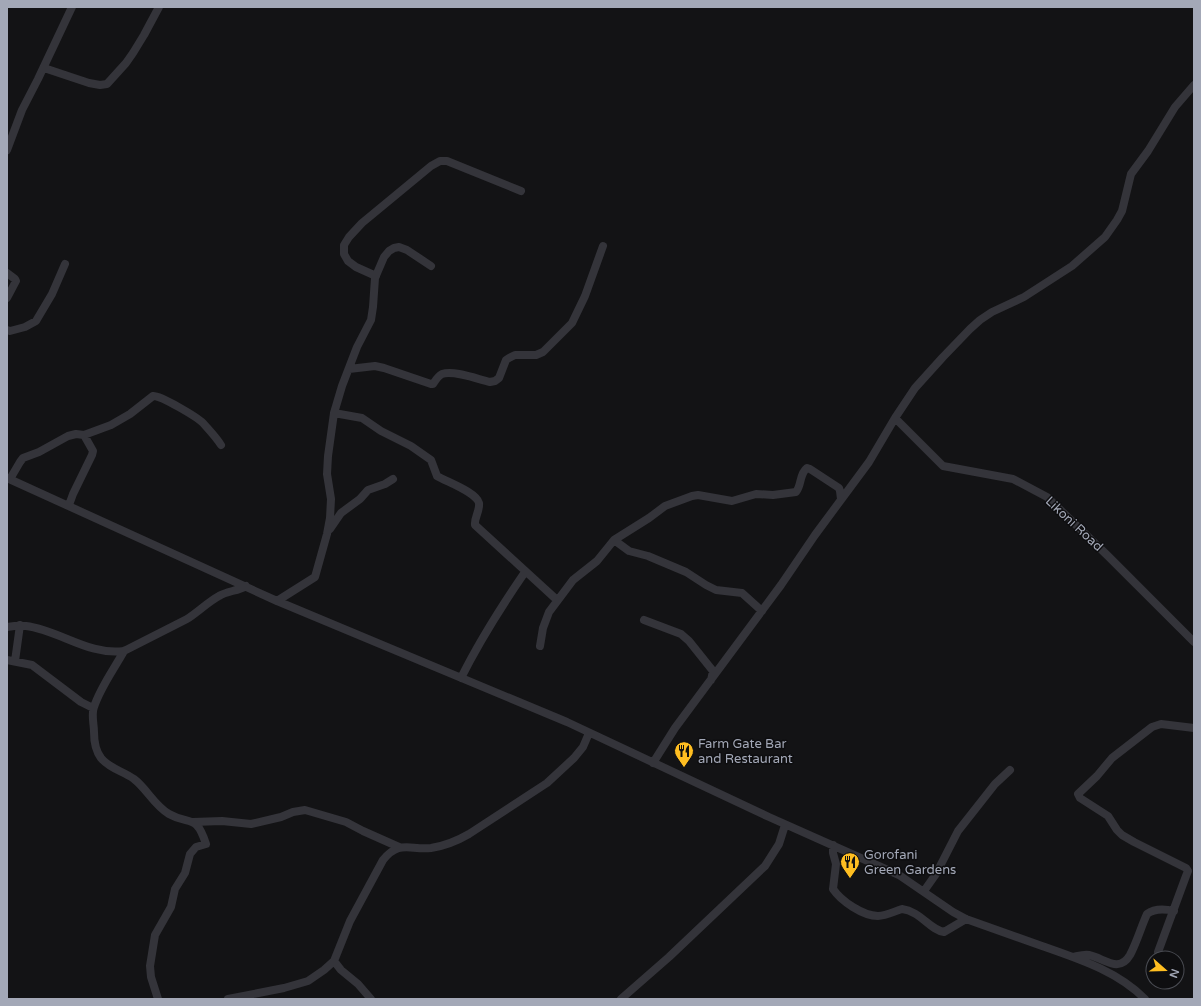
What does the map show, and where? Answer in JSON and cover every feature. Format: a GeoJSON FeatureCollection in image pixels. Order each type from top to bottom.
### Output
{"type":"FeatureCollection","features":[{"type":"Feature","properties":{"kind":"street"},"geometry":{"type":"LineString","coordinates":[[7,150],[22,110],[44,68],[72,7]]}},
{"type":"Feature","properties":{"kind":"street"},"geometry":{"type":"LineString","coordinates":[[44,68],[100,85],[107,84],[133,53],[159,7]]}},
{"type":"Feature","properties":{"kind":"street"},"geometry":{"type":"LineString","coordinates":[[653,762],[675,728],[762,611],[869,462],[915,388],[970,328],[992,312],[1024,297],[1072,266],[1105,237],[1118,220],[1131,174],[1148,151],[1174,107],[1194,85]]}},
{"type":"Feature","properties":{"kind":"street"},"geometry":{"type":"LineString","coordinates":[[376,276],[356,267],[348,261],[344,254],[344,245],[362,223],[431,166],[440,161],[447,161],[522,191]]}},
{"type":"Feature","properties":{"kind":"street"},"geometry":{"type":"LineString","coordinates":[[349,369],[375,366],[431,384],[433,384],[440,375],[443,374],[455,374],[490,382],[495,381],[499,378],[506,360],[515,355],[536,355],[543,352],[572,323],[585,296],[603,246]]}},
{"type":"Feature","properties":{"kind":"street"},"geometry":{"type":"LineString","coordinates":[[277,601],[315,577],[328,532],[330,518],[331,499],[327,474],[334,413],[342,386],[357,347],[371,320],[376,276],[384,257],[389,251],[399,247],[431,266]]}},
{"type":"Feature","properties":{"kind":"street"},"geometry":{"type":"LineString","coordinates":[[7,330],[10,331],[25,327],[36,321],[52,294],[65,264]]}},
{"type":"Feature","properties":{"kind":"street"},"geometry":{"type":"LineString","coordinates":[[7,273],[16,281],[7,298]]}},
{"type":"Feature","properties":{"kind":"street"},"geometry":{"type":"LineString","coordinates":[[221,445],[202,423],[156,395],[130,414],[111,425],[84,435],[76,434],[68,436],[39,452],[23,458],[9,478],[277,601],[461,678],[653,762],[785,825],[899,875],[953,912],[966,919],[1073,957],[1110,973],[1137,991],[1145,999]]}},
{"type":"Feature","properties":{"kind":"street"},"geometry":{"type":"LineString","coordinates":[[334,413],[362,418],[381,431],[411,446],[431,460],[437,476],[475,496],[479,503],[475,525],[557,600]]}},
{"type":"Feature","properties":{"kind":"street","name":"Likoni Road"},"geometry":{"type":"LineString","coordinates":[[895,418],[943,466],[1013,479],[1046,496],[1194,642]]}},
{"type":"Feature","properties":{"kind":"street"},"geometry":{"type":"LineString","coordinates":[[69,506],[93,451],[84,435]]}},
{"type":"Feature","properties":{"kind":"street"},"geometry":{"type":"LineString","coordinates":[[540,646],[543,628],[549,612],[573,580],[597,561],[614,540],[665,506],[692,496],[706,496],[732,500],[756,494],[772,495],[796,492],[803,471],[806,468],[810,469],[839,488],[841,499]]}},
{"type":"Feature","properties":{"kind":"street"},"geometry":{"type":"LineString","coordinates":[[328,532],[341,513],[360,499],[368,490],[385,484],[393,479]]}},
{"type":"Feature","properties":{"kind":"street"},"geometry":{"type":"LineString","coordinates":[[614,540],[629,551],[648,556],[686,572],[716,590],[742,594],[762,611]]}},
{"type":"Feature","properties":{"kind":"street"},"geometry":{"type":"LineString","coordinates":[[461,678],[479,643],[525,572]]}},
{"type":"Feature","properties":{"kind":"street"},"geometry":{"type":"LineString","coordinates":[[218,596],[226,578]]}},
{"type":"Feature","properties":{"kind":"street"},"geometry":{"type":"LineString","coordinates":[[7,627],[20,625],[38,629],[101,651],[124,651],[187,619],[218,596],[240,590],[246,586]]}},
{"type":"Feature","properties":{"kind":"street"},"geometry":{"type":"LineString","coordinates":[[644,620],[681,634],[689,641],[713,671],[711,680]]}},
{"type":"Feature","properties":{"kind":"street"},"geometry":{"type":"LineString","coordinates":[[20,625],[11,660],[32,665],[81,702],[93,708]]}},
{"type":"Feature","properties":{"kind":"street"},"geometry":{"type":"LineString","coordinates":[[124,651],[93,708],[94,744],[101,758],[107,764],[134,779],[163,810],[171,815],[193,822],[222,821],[251,824],[305,810],[346,822],[399,847]]}},
{"type":"Feature","properties":{"kind":"street"},"geometry":{"type":"LineString","coordinates":[[1159,950],[1188,871],[1186,868],[1122,835],[1108,816],[1080,798],[1078,794],[1097,776],[1112,758],[1152,727],[1161,724],[1194,728]]}},
{"type":"Feature","properties":{"kind":"street"},"geometry":{"type":"LineString","coordinates":[[228,999],[284,988],[304,982],[319,974],[334,961],[350,921],[382,860],[394,849],[399,847],[435,847],[458,840],[469,834],[547,783],[583,747],[589,733]]}},
{"type":"Feature","properties":{"kind":"street"},"geometry":{"type":"LineString","coordinates":[[924,891],[936,874],[958,831],[995,784],[1010,770]]}},
{"type":"Feature","properties":{"kind":"street"},"geometry":{"type":"LineString","coordinates":[[158,999],[150,966],[155,935],[170,910],[175,889],[185,873],[190,854],[196,847],[206,844],[203,833],[193,822]]}},
{"type":"Feature","properties":{"kind":"street"},"geometry":{"type":"LineString","coordinates":[[621,999],[669,957],[765,866],[779,844],[785,825]]}},
{"type":"Feature","properties":{"kind":"street"},"geometry":{"type":"LineString","coordinates":[[833,845],[833,853],[836,864],[833,890],[852,906],[875,916],[905,909],[916,914],[944,932],[966,919]]}},
{"type":"Feature","properties":{"kind":"street"},"geometry":{"type":"LineString","coordinates":[[1073,957],[1087,954],[1112,964],[1125,962],[1136,943],[1148,914],[1160,909],[1174,911]]}},
{"type":"Feature","properties":{"kind":"street"},"geometry":{"type":"LineString","coordinates":[[334,961],[341,970],[358,984],[365,997]]}},
{"type":"Feature","properties":{"kind":"place","name":"Farm Gate Bar and Restaurant"},"geometry":{"type":"Point","coordinates":[684,768]}},
{"type":"Feature","properties":{"kind":"place","name":"Gorofani Green Gardens"},"geometry":{"type":"Point","coordinates":[850,879]}}]}
